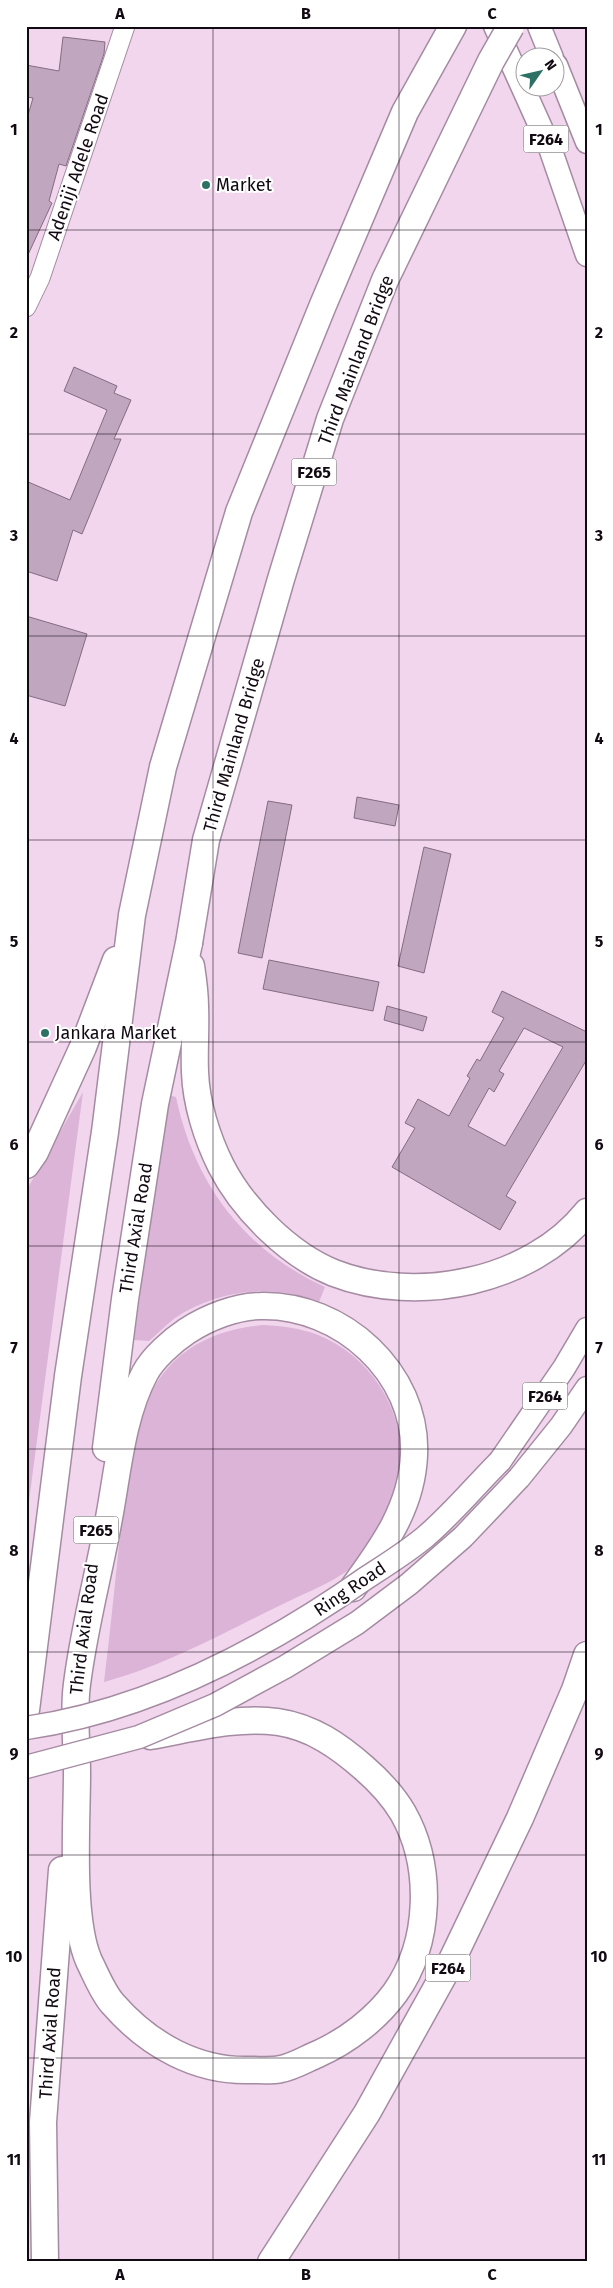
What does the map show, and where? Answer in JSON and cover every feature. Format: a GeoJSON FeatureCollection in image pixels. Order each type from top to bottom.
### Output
{"type":"FeatureCollection","features":[{"type":"Feature","properties":{"kind":"highway","name":"F265"},"geometry":{"type":"LineString","coordinates":[[26,1710],[68,1376],[105,1132],[131,919],[163,767],[239,512],[322,304],[406,112],[453,26]]}},
{"type":"Feature","properties":{"kind":"highway","name":"Third Mainland Bridge"},"geometry":{"type":"LineString","coordinates":[[189,943],[206,840],[278,588],[330,419],[385,280],[492,60],[511,26]]}},
{"type":"Feature","properties":{"kind":"highway"},"geometry":{"type":"LineString","coordinates":[[26,1165],[34,1152],[83,1047],[131,919]]}},
{"type":"Feature","properties":{"kind":"highway"},"geometry":{"type":"LineString","coordinates":[[189,943],[195,1005],[195,1074],[205,1126],[221,1166],[241,1196],[274,1235],[301,1254],[334,1273],[371,1282],[410,1288],[443,1286],[480,1280],[506,1270],[534,1255],[562,1235],[587,1212]]}},
{"type":"Feature","properties":{"kind":"highway","name":"Third Axial Road"},"geometry":{"type":"LineString","coordinates":[[45,2262],[43,2122],[76,1688],[125,1299],[155,1104],[189,943]]}},
{"type":"Feature","properties":{"kind":"highway"},"geometry":{"type":"LineString","coordinates":[[139,1737],[232,1722],[277,1722],[306,1729],[331,1741],[355,1760],[380,1782],[401,1809],[414,1836],[422,1869],[424,1901],[419,1935],[411,1963],[397,1991],[379,2012],[339,2045],[282,2070],[234,2071],[185,2060],[146,2036],[109,2000],[86,1954],[78,1903],[76,1688],[129,1413],[146,1370],[174,1340],[202,1323],[229,1312],[255,1305],[288,1307],[316,1315],[339,1325],[376,1353],[403,1395],[412,1418],[414,1454],[409,1489],[403,1510],[383,1547],[353,1588]]}},
{"type":"Feature","properties":{"kind":"highway","name":"F264"},"geometry":{"type":"LineString","coordinates":[[271,2262],[367,2113],[451,1962],[520,1818],[575,1690],[587,1655]]}},
{"type":"Feature","properties":{"kind":"main road","name":"F264"},"geometry":{"type":"LineString","coordinates":[[495,26],[550,148],[587,256]]}},
{"type":"Feature","properties":{"kind":"main road"},"geometry":{"type":"LineString","coordinates":[[539,26],[548,48]]}},
{"type":"Feature","properties":{"kind":"main road","name":"F264"},"geometry":{"type":"LineString","coordinates":[[566,90],[587,142]]}},
{"type":"Feature","properties":{"kind":"main road","name":"Ring Road"},"geometry":{"type":"LineString","coordinates":[[26,1728],[46,1726],[141,1700],[204,1674],[266,1642],[332,1603],[425,1537],[500,1461],[564,1368],[587,1329]]}},
{"type":"Feature","properties":{"kind":"main road","name":"Ring Road"},"geometry":{"type":"LineString","coordinates":[[26,1767],[139,1737],[215,1705],[285,1667],[357,1624],[409,1584],[463,1537],[518,1478],[561,1426],[587,1388]]}},
{"type":"Feature","properties":{"kind":"street","name":"Adeniji Adele Road"},"geometry":{"type":"LineString","coordinates":[[26,307],[40,278],[125,26]]}},
{"type":"Feature","properties":{"kind":"shaded area"},"geometry":{"type":"Polygon","coordinates":[[[83,1092],[27,1516],[26,1191],[83,1092]]]}},
{"type":"Feature","properties":{"kind":"shaded area"},"geometry":{"type":"Polygon","coordinates":[[[167,1095],[176,1097],[184,1128],[195,1158],[227,1210],[247,1233],[270,1254],[296,1272],[325,1287],[319,1302],[283,1293],[245,1292],[209,1301],[191,1308],[175,1318],[149,1341],[134,1340],[167,1095]]]}},
{"type":"Feature","properties":{"kind":"shaded area"},"geometry":{"type":"Polygon","coordinates":[[[263,1325],[291,1328],[318,1335],[338,1345],[356,1358],[371,1374],[383,1392],[399,1431],[401,1475],[396,1499],[364,1554],[344,1573],[172,1658],[104,1682],[124,1497],[137,1427],[149,1397],[166,1370],[190,1349],[222,1333],[263,1325]]]}},
{"type":"Feature","properties":{"kind":"building"},"geometry":{"type":"Polygon","coordinates":[[[63,37],[105,42],[104,54],[66,166],[59,164],[49,201],[52,203],[26,259],[26,122],[33,98],[26,97],[26,65],[59,71],[63,37]]]}},
{"type":"Feature","properties":{"kind":"building"},"geometry":{"type":"Polygon","coordinates":[[[74,367],[117,386],[114,393],[131,400],[114,439],[121,439],[82,534],[73,530],[57,581],[26,571],[26,481],[70,500],[107,410],[64,391],[74,367]]]}},
{"type":"Feature","properties":{"kind":"building"},"geometry":{"type":"Polygon","coordinates":[[[26,616],[87,634],[65,706],[26,695],[26,616]]]}},
{"type":"Feature","properties":{"kind":"building"},"geometry":{"type":"Polygon","coordinates":[[[357,797],[399,805],[395,826],[354,818],[357,797]]]}},
{"type":"Feature","properties":{"kind":"building"},"geometry":{"type":"Polygon","coordinates":[[[268,801],[292,805],[262,958],[238,953],[268,801]]]}},
{"type":"Feature","properties":{"kind":"building"},"geometry":{"type":"Polygon","coordinates":[[[424,847],[451,854],[424,973],[398,966],[424,847]]]}},
{"type":"Feature","properties":{"kind":"building"},"geometry":{"type":"Polygon","coordinates":[[[269,960],[379,982],[373,1011],[263,989],[269,960]]]}},
{"type":"Feature","properties":{"kind":"building"},"geometry":{"type":"Polygon","coordinates":[[[502,991],[587,1032],[587,1059],[506,1196],[516,1202],[500,1230],[392,1167],[415,1128],[405,1123],[418,1099],[449,1116],[470,1078],[467,1076],[477,1059],[480,1061],[504,1018],[492,1012],[502,991]],[[524,1028],[499,1071],[504,1074],[494,1092],[489,1088],[468,1126],[505,1146],[563,1047],[524,1028]]]}},
{"type":"Feature","properties":{"kind":"building"},"geometry":{"type":"Polygon","coordinates":[[[387,1006],[427,1017],[423,1031],[384,1020],[387,1006]]]}},
{"type":"Feature","properties":{"kind":"place","name":"Market"},"geometry":{"type":"Point","coordinates":[206,185]}},
{"type":"Feature","properties":{"kind":"place","name":"Jankara Market"},"geometry":{"type":"Point","coordinates":[45,1033]}}]}
